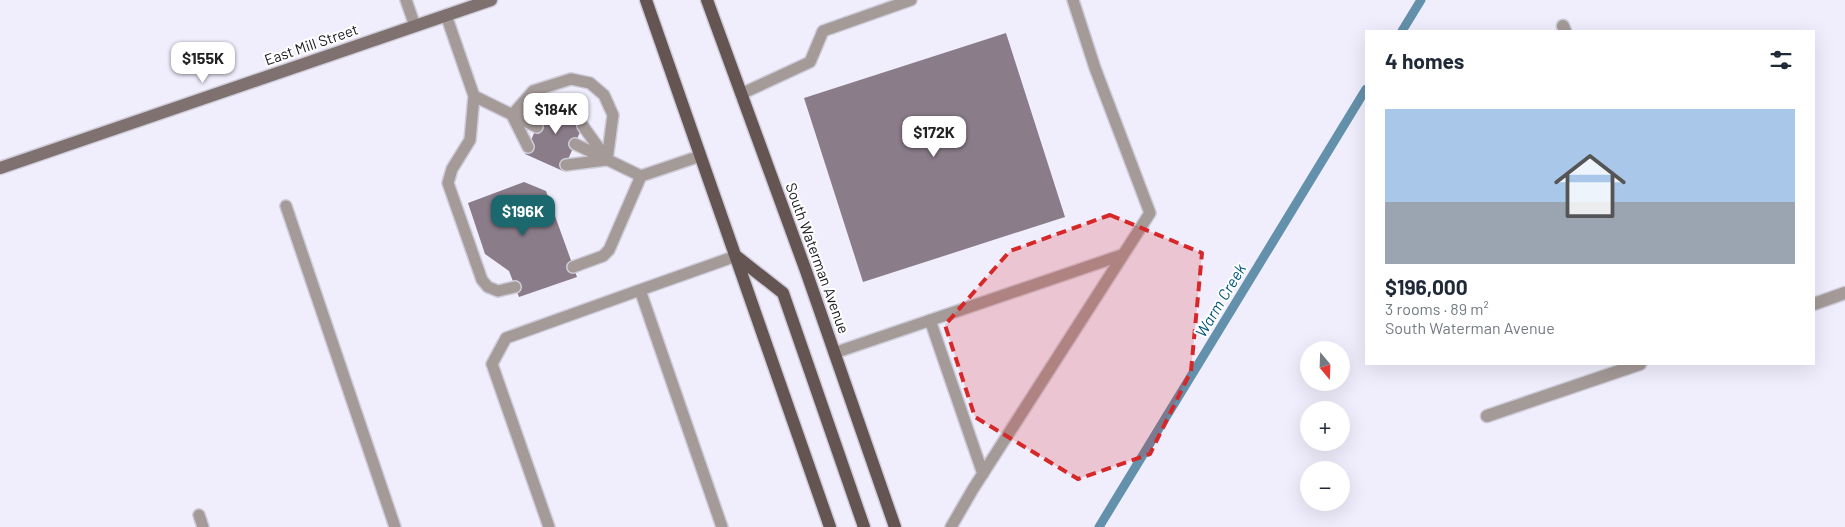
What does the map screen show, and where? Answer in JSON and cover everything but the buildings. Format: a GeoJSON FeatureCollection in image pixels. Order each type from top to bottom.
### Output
{"type":"FeatureCollection","features":[{"type":"Feature","properties":{"kind":"main road","name":"East Mill Street"},"geometry":{"type":"LineString","coordinates":[[0,168],[491,0]]}},
{"type":"Feature","properties":{"kind":"main road"},"geometry":{"type":"LineString","coordinates":[[646,0],[830,527]]}},
{"type":"Feature","properties":{"kind":"main road","name":"South Waterman Avenue"},"geometry":{"type":"LineString","coordinates":[[707,0],[895,527]]}},
{"type":"Feature","properties":{"kind":"main road"},"geometry":{"type":"LineString","coordinates":[[736,256],[783,293],[864,527]]}},
{"type":"Feature","properties":{"kind":"street"},"geometry":{"type":"LineString","coordinates":[[1815,304],[1845,293]]}},
{"type":"Feature","properties":{"kind":"street"},"geometry":{"type":"LineString","coordinates":[[1487,416],[1637,365]]}},
{"type":"Feature","properties":{"kind":"lane"},"geometry":{"type":"LineString","coordinates":[[406,0],[415,26]]}},
{"type":"Feature","properties":{"kind":"lane"},"geometry":{"type":"LineString","coordinates":[[741,94],[810,62],[823,31],[911,0]]}},
{"type":"Feature","properties":{"kind":"lane"},"geometry":{"type":"LineString","coordinates":[[951,527],[1150,212],[1095,68],[1072,0]]}},
{"type":"Feature","properties":{"kind":"lane"},"geometry":{"type":"LineString","coordinates":[[446,15],[474,96],[470,140],[452,169],[448,183],[482,280],[488,287],[498,291],[515,287]]}},
{"type":"Feature","properties":{"kind":"lane"},"geometry":{"type":"LineString","coordinates":[[512,115],[533,91],[570,79],[590,83],[604,95],[613,115],[606,160]]}},
{"type":"Feature","properties":{"kind":"lane"},"geometry":{"type":"LineString","coordinates":[[474,96],[537,127]]}},
{"type":"Feature","properties":{"kind":"lane"},"geometry":{"type":"LineString","coordinates":[[512,115],[545,108]]}},
{"type":"Feature","properties":{"kind":"lane"},"geometry":{"type":"LineString","coordinates":[[512,115],[528,147]]}},
{"type":"Feature","properties":{"kind":"lane"},"geometry":{"type":"LineString","coordinates":[[583,126],[606,160]]}},
{"type":"Feature","properties":{"kind":"lane"},"geometry":{"type":"LineString","coordinates":[[575,144],[641,176],[700,156]]}},
{"type":"Feature","properties":{"kind":"lane"},"geometry":{"type":"LineString","coordinates":[[566,165],[606,160]]}},
{"type":"Feature","properties":{"kind":"lane"},"geometry":{"type":"LineString","coordinates":[[573,267],[603,256],[609,250],[641,176]]}},
{"type":"Feature","properties":{"kind":"lane"},"geometry":{"type":"LineString","coordinates":[[286,206],[395,527]]}},
{"type":"Feature","properties":{"kind":"lane"},"geometry":{"type":"LineString","coordinates":[[834,352],[1122,255]]}},
{"type":"Feature","properties":{"kind":"lane"},"geometry":{"type":"LineString","coordinates":[[549,527],[492,364],[506,338],[736,256]]}},
{"type":"Feature","properties":{"kind":"lane"},"geometry":{"type":"LineString","coordinates":[[640,290],[722,527]]}},
{"type":"Feature","properties":{"kind":"lane"},"geometry":{"type":"LineString","coordinates":[[930,320],[983,474]]}},
{"type":"Feature","properties":{"kind":"lane"},"geometry":{"type":"LineString","coordinates":[[200,515],[203,527]]}},
{"type":"Feature","properties":{"kind":"highlighted area"},"geometry":{"type":"Polygon","coordinates":[[[1110,215],[1202,253],[1191,371],[1150,454],[1078,479],[975,417],[945,325],[1010,251],[1110,215]]]}},
{"type":"Feature","properties":{"kind":"waterway","name":"Warm Creek"},"geometry":{"type":"LineString","coordinates":[[1403,30],[1421,0]]}},
{"type":"Feature","properties":{"kind":"waterway","name":"Warm Creek"},"geometry":{"type":"LineString","coordinates":[[1099,527],[1365,91]]}}]}
